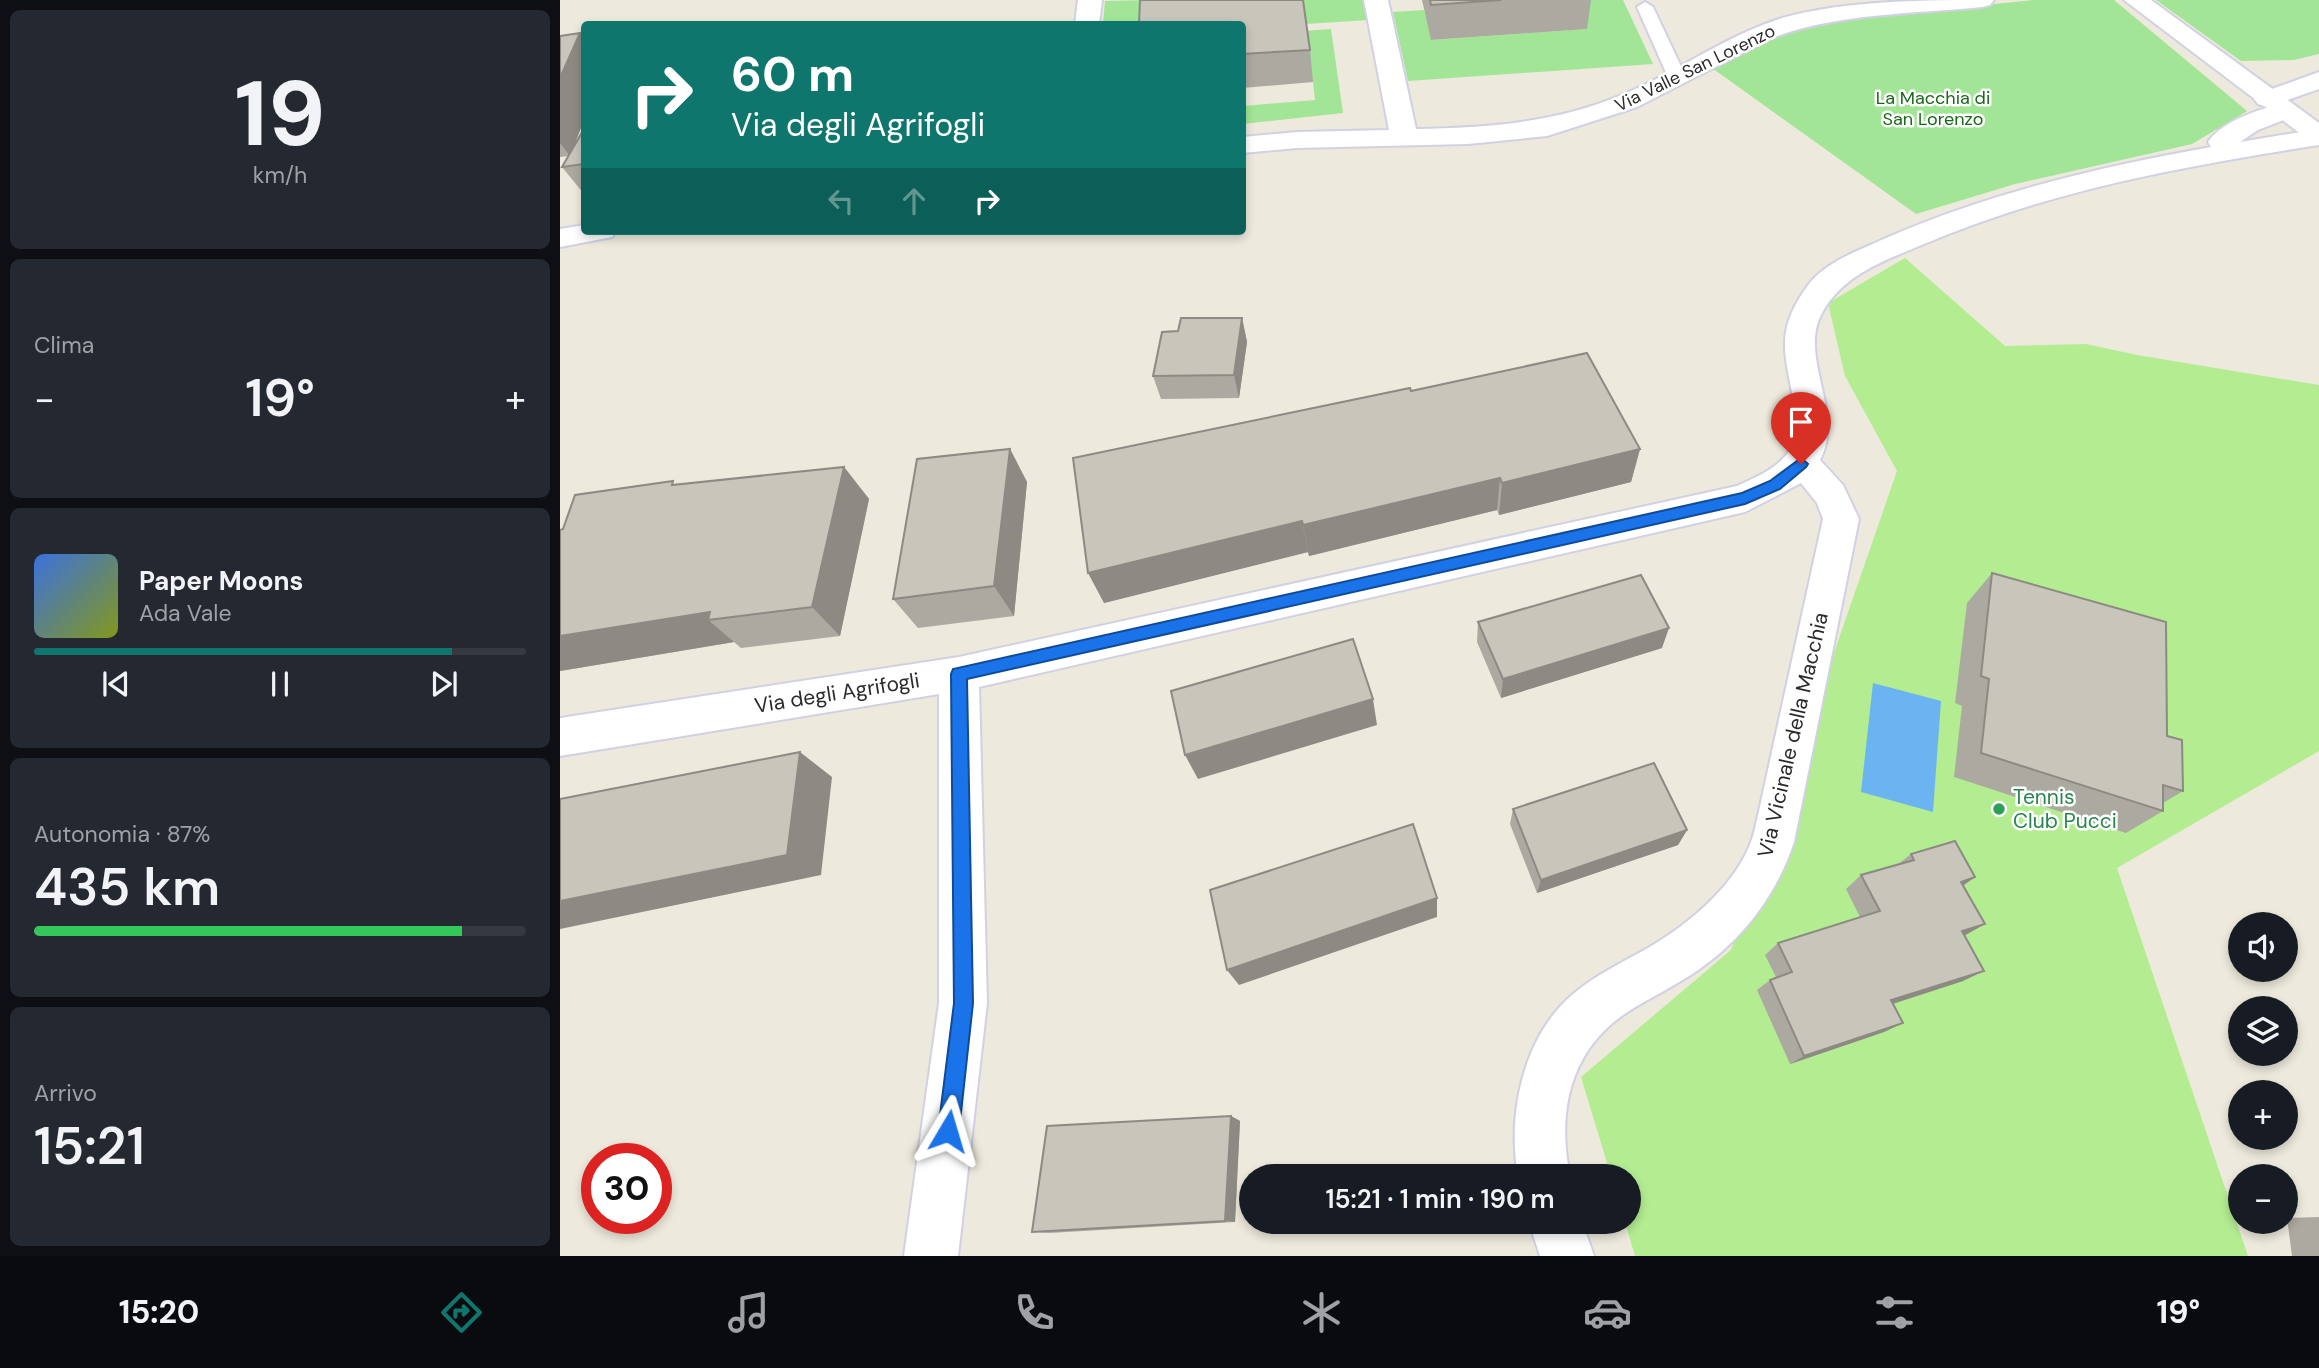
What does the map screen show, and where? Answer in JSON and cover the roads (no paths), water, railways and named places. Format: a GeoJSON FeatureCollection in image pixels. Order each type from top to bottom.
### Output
{"type":"FeatureCollection","features":[{"type":"Feature","properties":{"kind":"street"},"geometry":{"type":"LineString","coordinates":[[1087,21],[1090,0]]}},
{"type":"Feature","properties":{"kind":"street"},"geometry":{"type":"LineString","coordinates":[[1376,0],[1404,137]]}},
{"type":"Feature","properties":{"kind":"street","name":"Via Valle San Lorenzo"},"geometry":{"type":"LineString","coordinates":[[1246,145],[1297,140],[1503,134],[1547,128],[1613,108],[1764,33],[1790,23],[1821,17],[1982,0]]}},
{"type":"Feature","properties":{"kind":"street"},"geometry":{"type":"LineString","coordinates":[[2136,0],[2319,136]]}},
{"type":"Feature","properties":{"kind":"street"},"geometry":{"type":"LineString","coordinates":[[2198,156],[2319,80]]}},
{"type":"Feature","properties":{"kind":"street"},"geometry":{"type":"LineString","coordinates":[[1801,464],[1810,439],[1813,410],[1800,364],[1800,332],[1814,298],[1841,272],[1876,253],[1979,210],[2052,188],[2198,156],[2319,136]]}},
{"type":"Feature","properties":{"kind":"street"},"geometry":{"type":"LineString","coordinates":[[560,238],[581,234]]}},
{"type":"Feature","properties":{"kind":"street","name":"Via degli Agrifogli"},"geometry":{"type":"LineString","coordinates":[[560,737],[959,674],[1745,498],[1775,485],[1801,464]]}},
{"type":"Feature","properties":{"kind":"street","name":"Via Vicinale della Macchia"},"geometry":{"type":"LineString","coordinates":[[1541,1164],[1540,1105],[1556,1054],[1585,1015],[1623,988],[1675,958],[1728,917],[1764,864],[1782,805],[1841,519],[1835,498],[1821,479],[1801,464]]}},
{"type":"Feature","properties":{"kind":"street"},"geometry":{"type":"LineString","coordinates":[[931,1256],[963,1003],[959,674]]}},
{"type":"Feature","properties":{"kind":"street"},"geometry":{"type":"LineString","coordinates":[[1560,1234],[1567,1256]]}},
{"type":"Feature","properties":{"kind":"lane"},"geometry":{"type":"LineString","coordinates":[[1645,7],[1677,78]]}},
{"type":"Feature","properties":{"kind":"water"},"geometry":{"type":"Polygon","coordinates":[[[1873,683],[1941,701],[1933,812],[1861,792],[1873,683]]]}},
{"type":"Feature","properties":{"kind":"place","name":"Tennis Club Pucci"},"geometry":{"type":"Point","coordinates":[1999,809]}},
{"type":"Feature","properties":{"kind":"park label","name":"La Macchia di San Lorenzo"},"geometry":{"type":"Point","coordinates":[1933,108]}}]}
